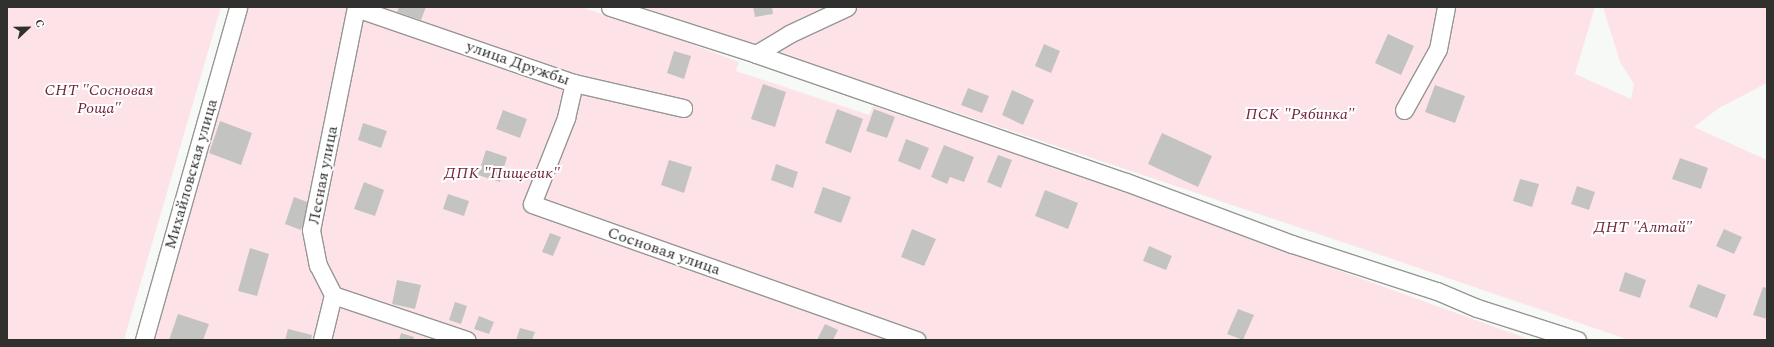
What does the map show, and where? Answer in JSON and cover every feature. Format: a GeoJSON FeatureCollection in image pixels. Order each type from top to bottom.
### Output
{"type":"FeatureCollection","features":[{"type":"Feature","properties":{"kind":"street","name":"Михайловская улица"},"geometry":{"type":"LineString","coordinates":[[144,340],[238,7]]}},
{"type":"Feature","properties":{"kind":"street","name":"улица Дружбы"},"geometry":{"type":"LineString","coordinates":[[356,7],[574,83],[683,108]]}},
{"type":"Feature","properties":{"kind":"street","name":"Лесная улица"},"geometry":{"type":"LineString","coordinates":[[333,295],[318,265],[312,230],[356,7]]}},
{"type":"Feature","properties":{"kind":"street"},"geometry":{"type":"LineString","coordinates":[[610,7],[756,54],[1126,182],[1292,244],[1437,291],[1477,308],[1576,340]]}},
{"type":"Feature","properties":{"kind":"street"},"geometry":{"type":"LineString","coordinates":[[756,54],[789,34],[847,7]]}},
{"type":"Feature","properties":{"kind":"street"},"geometry":{"type":"LineString","coordinates":[[1404,110],[1438,49],[1446,7]]}},
{"type":"Feature","properties":{"kind":"street","name":"Сосновая улица"},"geometry":{"type":"LineString","coordinates":[[574,83],[566,118],[532,204],[917,340]]}},
{"type":"Feature","properties":{"kind":"street"},"geometry":{"type":"LineString","coordinates":[[322,340],[333,295],[467,340]]}},
{"type":"Feature","properties":{"kind":"green space","name":"СНТ \"Сосновая Роща\""},"geometry":{"type":"Polygon","coordinates":[[[7,7],[221,7],[124,340],[7,340],[7,7]]]}},
{"type":"Feature","properties":{"kind":"green space","name":"ДПК \"Пищевик\""},"geometry":{"type":"Polygon","coordinates":[[[238,7],[581,7],[673,37],[739,62],[736,71],[869,115],[873,106],[1156,201],[1249,238],[1531,340],[144,340],[238,7]]]}},
{"type":"Feature","properties":{"kind":"green space"},"geometry":{"type":"Polygon","coordinates":[[[642,7],[1595,7],[1575,74],[1631,99],[1634,84],[1620,62],[1603,7],[1767,7],[1767,83],[1719,108],[1694,127],[1767,160],[1767,340],[1629,340],[1366,250],[642,7]]]}},
{"type":"Feature","properties":{"kind":"building"},"geometry":{"type":"Polygon","coordinates":[[[399,7],[426,7],[421,20],[397,12],[399,7]]]}},
{"type":"Feature","properties":{"kind":"building"},"geometry":{"type":"Polygon","coordinates":[[[753,7],[772,7],[773,14],[755,17],[753,7]]]}},
{"type":"Feature","properties":{"kind":"building"},"geometry":{"type":"Polygon","coordinates":[[[1388,34],[1414,46],[1401,75],[1375,63],[1388,34]]]}},
{"type":"Feature","properties":{"kind":"building"},"geometry":{"type":"Polygon","coordinates":[[[1044,44],[1060,51],[1051,73],[1035,66],[1044,44]]]}},
{"type":"Feature","properties":{"kind":"building"},"geometry":{"type":"Polygon","coordinates":[[[674,51],[691,56],[684,79],[667,73],[674,51]]]}},
{"type":"Feature","properties":{"kind":"building"},"geometry":{"type":"Polygon","coordinates":[[[763,84],[786,92],[775,127],[751,119],[763,84]]]}},
{"type":"Feature","properties":{"kind":"building"},"geometry":{"type":"Polygon","coordinates":[[[1435,85],[1465,96],[1455,123],[1425,112],[1435,85]]]}},
{"type":"Feature","properties":{"kind":"building"},"geometry":{"type":"Polygon","coordinates":[[[968,88],[989,96],[982,113],[961,105],[968,88]]]}},
{"type":"Feature","properties":{"kind":"building"},"geometry":{"type":"Polygon","coordinates":[[[1012,90],[1034,100],[1023,125],[1002,115],[1012,90]]]}},
{"type":"Feature","properties":{"kind":"building"},"geometry":{"type":"Polygon","coordinates":[[[837,109],[863,119],[851,153],[825,143],[837,109]]]}},
{"type":"Feature","properties":{"kind":"building"},"geometry":{"type":"Polygon","coordinates":[[[874,109],[895,117],[887,138],[866,131],[874,109]]]}},
{"type":"Feature","properties":{"kind":"building"},"geometry":{"type":"Polygon","coordinates":[[[503,110],[527,119],[520,138],[496,129],[503,110]]]}},
{"type":"Feature","properties":{"kind":"building"},"geometry":{"type":"Polygon","coordinates":[[[220,121],[252,133],[241,165],[209,153],[220,121]]]}},
{"type":"Feature","properties":{"kind":"building"},"geometry":{"type":"Polygon","coordinates":[[[363,123],[387,131],[381,148],[358,140],[363,123]]]}},
{"type":"Feature","properties":{"kind":"building"},"geometry":{"type":"Polygon","coordinates":[[[1162,133],[1212,156],[1198,187],[1148,164],[1162,133]]]}},
{"type":"Feature","properties":{"kind":"building"},"geometry":{"type":"Polygon","coordinates":[[[906,139],[929,148],[920,170],[898,161],[906,139]]]}},
{"type":"Feature","properties":{"kind":"building"},"geometry":{"type":"Polygon","coordinates":[[[944,145],[974,157],[964,182],[950,177],[947,184],[931,177],[944,145]]]}},
{"type":"Feature","properties":{"kind":"building"},"geometry":{"type":"Polygon","coordinates":[[[486,150],[507,157],[500,182],[478,175],[486,150]]]}},
{"type":"Feature","properties":{"kind":"building"},"geometry":{"type":"Polygon","coordinates":[[[998,155],[1012,160],[1001,188],[987,182],[998,155]]]}},
{"type":"Feature","properties":{"kind":"building"},"geometry":{"type":"Polygon","coordinates":[[[1680,158],[1708,168],[1701,189],[1672,179],[1680,158]]]}},
{"type":"Feature","properties":{"kind":"building"},"geometry":{"type":"Polygon","coordinates":[[[669,160],[692,167],[684,193],[661,185],[669,160]]]}},
{"type":"Feature","properties":{"kind":"building"},"geometry":{"type":"Polygon","coordinates":[[[776,164],[798,172],[793,188],[771,180],[776,164]]]}},
{"type":"Feature","properties":{"kind":"building"},"geometry":{"type":"Polygon","coordinates":[[[1520,179],[1539,184],[1532,207],[1513,201],[1520,179]]]}},
{"type":"Feature","properties":{"kind":"building"},"geometry":{"type":"Polygon","coordinates":[[[364,182],[384,190],[375,216],[354,209],[364,182]]]}},
{"type":"Feature","properties":{"kind":"building"},"geometry":{"type":"Polygon","coordinates":[[[1577,186],[1595,192],[1589,210],[1571,204],[1577,186]]]}},
{"type":"Feature","properties":{"kind":"building"},"geometry":{"type":"Polygon","coordinates":[[[823,187],[851,197],[841,223],[814,213],[823,187]]]}},
{"type":"Feature","properties":{"kind":"building"},"geometry":{"type":"Polygon","coordinates":[[[1045,190],[1078,203],[1068,229],[1035,216],[1045,190]]]}},
{"type":"Feature","properties":{"kind":"building"},"geometry":{"type":"Polygon","coordinates":[[[448,194],[469,201],[464,216],[443,209],[448,194]]]}},
{"type":"Feature","properties":{"kind":"building"},"geometry":{"type":"Polygon","coordinates":[[[294,197],[310,203],[301,230],[285,224],[294,197]]]}},
{"type":"Feature","properties":{"kind":"building"},"geometry":{"type":"Polygon","coordinates":[[[912,229],[936,239],[924,266],[901,257],[912,229]]]}},
{"type":"Feature","properties":{"kind":"building"},"geometry":{"type":"Polygon","coordinates":[[[1724,229],[1742,237],[1734,254],[1716,246],[1724,229]]]}},
{"type":"Feature","properties":{"kind":"building"},"geometry":{"type":"Polygon","coordinates":[[[550,233],[561,237],[553,256],[542,252],[550,233]]]}},
{"type":"Feature","properties":{"kind":"building"},"geometry":{"type":"Polygon","coordinates":[[[1149,246],[1172,256],[1166,270],[1143,261],[1149,246]]]}},
{"type":"Feature","properties":{"kind":"building"},"geometry":{"type":"Polygon","coordinates":[[[250,248],[269,254],[257,296],[238,291],[250,248]]]}},
{"type":"Feature","properties":{"kind":"building"},"geometry":{"type":"Polygon","coordinates":[[[1625,272],[1646,280],[1640,298],[1619,291],[1625,272]]]}},
{"type":"Feature","properties":{"kind":"building"},"geometry":{"type":"Polygon","coordinates":[[[397,280],[421,285],[415,309],[392,304],[397,280]]]}},
{"type":"Feature","properties":{"kind":"building"},"geometry":{"type":"Polygon","coordinates":[[[1698,284],[1726,295],[1717,318],[1689,307],[1698,284]]]}},
{"type":"Feature","properties":{"kind":"building"},"geometry":{"type":"Polygon","coordinates":[[[1763,287],[1767,288],[1767,319],[1753,315],[1763,287]]]}},
{"type":"Feature","properties":{"kind":"building"},"geometry":{"type":"Polygon","coordinates":[[[455,302],[467,306],[461,324],[449,320],[455,302]]]}},
{"type":"Feature","properties":{"kind":"building"},"geometry":{"type":"Polygon","coordinates":[[[1238,309],[1254,315],[1243,340],[1227,334],[1238,309]]]}},
{"type":"Feature","properties":{"kind":"building"},"geometry":{"type":"Polygon","coordinates":[[[178,314],[209,324],[203,340],[169,340],[178,314]]]}},
{"type":"Feature","properties":{"kind":"building"},"geometry":{"type":"Polygon","coordinates":[[[479,316],[494,322],[489,334],[474,329],[479,316]]]}},
{"type":"Feature","properties":{"kind":"building"},"geometry":{"type":"Polygon","coordinates":[[[825,324],[838,330],[833,340],[817,340],[825,324]]]}},
{"type":"Feature","properties":{"kind":"building"},"geometry":{"type":"Polygon","coordinates":[[[520,328],[535,332],[532,340],[516,340],[520,328]]]}},
{"type":"Feature","properties":{"kind":"building"},"geometry":{"type":"Polygon","coordinates":[[[288,329],[312,335],[311,340],[285,340],[288,329]]]}},
{"type":"Feature","properties":{"kind":"building"},"geometry":{"type":"Polygon","coordinates":[[[401,333],[414,337],[413,340],[399,340],[401,333]]]}},
{"type":"Feature","properties":{"kind":"park label","name":"ПСК \"Рябинка\""},"geometry":{"type":"Point","coordinates":[1300,114]}},
{"type":"Feature","properties":{"kind":"park label","name":"ДНТ \"Алтай\""},"geometry":{"type":"Point","coordinates":[1643,227]}}]}
